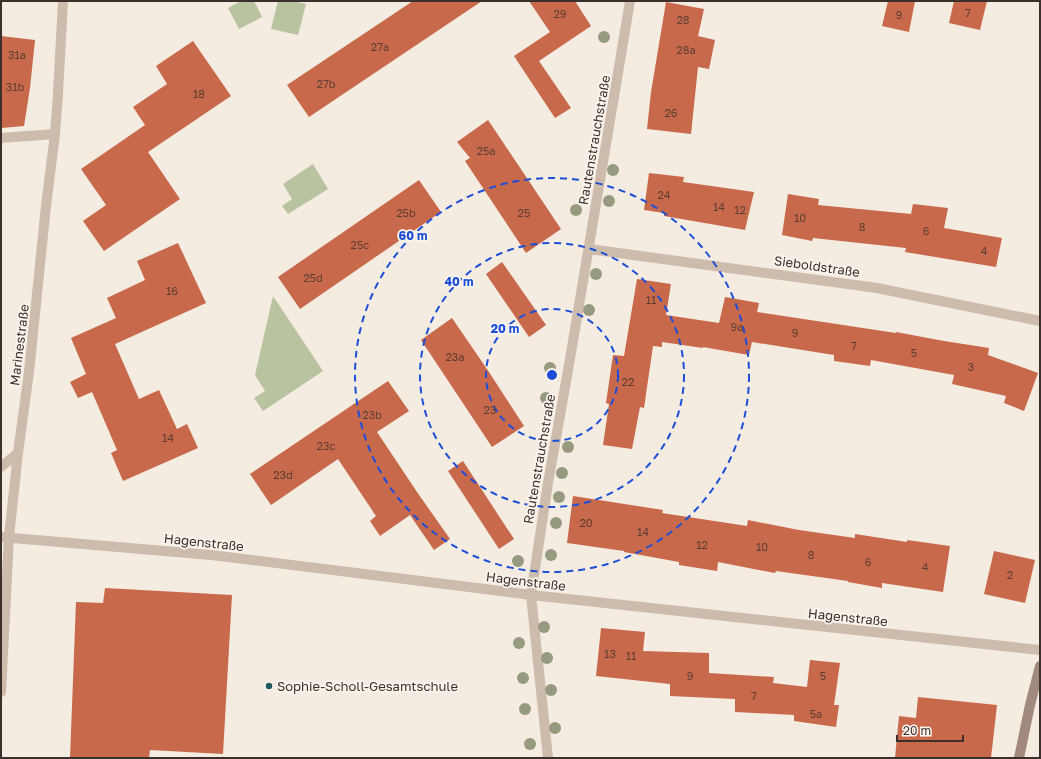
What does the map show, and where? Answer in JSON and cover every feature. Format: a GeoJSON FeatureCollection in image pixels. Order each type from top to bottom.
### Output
{"type":"FeatureCollection","features":[{"type":"Feature","properties":{"kind":"main road"},"geometry":{"type":"LineString","coordinates":[[1019,758],[1040,666]]}},
{"type":"Feature","properties":{"kind":"street","name":"Marinestraße"},"geometry":{"type":"LineString","coordinates":[[1,692],[5,537],[29,372],[55,134],[64,1]]}},
{"type":"Feature","properties":{"kind":"street","name":"Rautenstrauchstraße"},"geometry":{"type":"LineString","coordinates":[[548,758],[531,596],[548,483],[630,1]]}},
{"type":"Feature","properties":{"kind":"street"},"geometry":{"type":"LineString","coordinates":[[1,138],[55,134]]}},
{"type":"Feature","properties":{"kind":"street","name":"Sieboldstraße"},"geometry":{"type":"LineString","coordinates":[[588,249],[877,288],[1040,321]]}},
{"type":"Feature","properties":{"kind":"street"},"geometry":{"type":"LineString","coordinates":[[1,467],[18,453]]}},
{"type":"Feature","properties":{"kind":"street","name":"Hagenstraße"},"geometry":{"type":"LineString","coordinates":[[5,537],[211,555],[531,596],[1040,650]]}},
{"type":"Feature","properties":{"kind":"green space"},"geometry":{"type":"Polygon","coordinates":[[[241,1],[254,1],[262,17],[239,29],[228,8],[241,1]]]}},
{"type":"Feature","properties":{"kind":"green space"},"geometry":{"type":"Polygon","coordinates":[[[278,1],[294,1],[306,4],[298,35],[271,29],[278,1]]]}},
{"type":"Feature","properties":{"kind":"green space"},"geometry":{"type":"Polygon","coordinates":[[[313,164],[328,189],[288,214],[282,206],[292,199],[283,184],[313,164]]]}},
{"type":"Feature","properties":{"kind":"green space"},"geometry":{"type":"Polygon","coordinates":[[[273,296],[323,371],[263,411],[254,398],[265,391],[255,375],[273,296]]]}},
{"type":"Feature","properties":{"kind":"building"},"geometry":{"type":"Polygon","coordinates":[[[413,1],[482,1],[309,117],[287,85],[413,1]]]}},
{"type":"Feature","properties":{"kind":"building"},"geometry":{"type":"Polygon","coordinates":[[[529,1],[575,1],[591,26],[539,61],[571,108],[555,118],[514,56],[550,32],[529,1]]]}},
{"type":"Feature","properties":{"kind":"building"},"geometry":{"type":"Polygon","coordinates":[[[888,1],[915,1],[909,32],[882,26],[888,1]]]}},
{"type":"Feature","properties":{"kind":"building"},"geometry":{"type":"Polygon","coordinates":[[[954,1],[987,1],[980,30],[949,23],[954,1]]]}},
{"type":"Feature","properties":{"kind":"building"},"geometry":{"type":"Polygon","coordinates":[[[666,2],[704,9],[698,36],[715,40],[709,69],[698,67],[691,134],[647,129],[651,92],[666,2]]]}},
{"type":"Feature","properties":{"kind":"building"},"geometry":{"type":"Polygon","coordinates":[[[1,36],[35,40],[24,126],[1,128],[1,36]]]}},
{"type":"Feature","properties":{"kind":"building"},"geometry":{"type":"Polygon","coordinates":[[[193,41],[231,96],[148,152],[180,199],[104,251],[83,221],[106,205],[81,169],[145,125],[133,107],[167,84],[156,66],[193,41]]]}},
{"type":"Feature","properties":{"kind":"building"},"geometry":{"type":"Polygon","coordinates":[[[488,120],[561,229],[526,253],[465,161],[470,158],[457,142],[488,120]]]}},
{"type":"Feature","properties":{"kind":"building"},"geometry":{"type":"Polygon","coordinates":[[[649,173],[684,177],[683,182],[754,192],[745,230],[664,216],[664,213],[644,210],[649,173]]]}},
{"type":"Feature","properties":{"kind":"building"},"geometry":{"type":"Polygon","coordinates":[[[419,180],[441,212],[300,309],[278,277],[419,180]]]}},
{"type":"Feature","properties":{"kind":"building"},"geometry":{"type":"Polygon","coordinates":[[[788,194],[819,199],[818,205],[911,214],[913,204],[948,208],[944,228],[1002,238],[996,267],[905,252],[906,248],[813,238],[812,241],[782,235],[788,194]]]}},
{"type":"Feature","properties":{"kind":"building"},"geometry":{"type":"Polygon","coordinates":[[[178,243],[206,303],[115,344],[139,399],[159,390],[177,429],[187,424],[198,448],[123,481],[111,453],[117,450],[92,392],[78,398],[70,382],[86,374],[71,338],[116,318],[107,298],[145,280],[137,261],[178,243]]]}},
{"type":"Feature","properties":{"kind":"building"},"geometry":{"type":"Polygon","coordinates":[[[502,262],[546,325],[529,337],[486,274],[502,262]]]}},
{"type":"Feature","properties":{"kind":"building"},"geometry":{"type":"Polygon","coordinates":[[[637,279],[671,284],[666,315],[719,323],[725,297],[759,303],[757,312],[896,332],[989,348],[988,355],[1038,373],[1024,411],[1004,403],[1006,396],[952,384],[954,375],[871,360],[870,366],[834,361],[834,355],[752,342],[749,355],[662,342],[662,347],[653,346],[644,408],[640,407],[632,449],[603,445],[609,404],[606,403],[613,355],[624,356],[637,279]]]}},
{"type":"Feature","properties":{"kind":"building"},"geometry":{"type":"Polygon","coordinates":[[[452,318],[524,426],[492,447],[421,340],[452,318]]]}},
{"type":"Feature","properties":{"kind":"building"},"geometry":{"type":"Polygon","coordinates":[[[388,381],[409,411],[377,432],[450,539],[434,550],[410,515],[380,536],[370,521],[376,516],[338,459],[271,505],[250,474],[388,381]]]}},
{"type":"Feature","properties":{"kind":"building"},"geometry":{"type":"Polygon","coordinates":[[[463,461],[514,539],[499,549],[448,471],[463,461]]]}},
{"type":"Feature","properties":{"kind":"building"},"geometry":{"type":"Polygon","coordinates":[[[573,496],[663,510],[662,513],[747,526],[748,520],[799,530],[855,538],[855,534],[907,542],[907,540],[950,546],[943,592],[882,583],[882,588],[848,581],[776,571],[775,573],[718,562],[717,571],[679,565],[679,562],[624,551],[567,543],[573,496]]]}},
{"type":"Feature","properties":{"kind":"building"},"geometry":{"type":"Polygon","coordinates":[[[994,551],[1035,560],[1025,603],[984,594],[994,551]]]}},
{"type":"Feature","properties":{"kind":"building"},"geometry":{"type":"Polygon","coordinates":[[[105,588],[232,595],[223,754],[150,750],[149,758],[70,758],[76,602],[103,603],[105,588]]]}},
{"type":"Feature","properties":{"kind":"building"},"geometry":{"type":"Polygon","coordinates":[[[601,628],[645,632],[643,651],[709,653],[709,673],[774,677],[773,683],[807,687],[810,660],[840,663],[834,705],[839,705],[836,727],[794,721],[794,715],[735,712],[735,699],[670,696],[670,684],[596,676],[601,628]]]}},
{"type":"Feature","properties":{"kind":"building"},"geometry":{"type":"Polygon","coordinates":[[[918,697],[997,705],[991,758],[895,758],[899,716],[916,718],[918,697]]]}},
{"type":"Feature","properties":{"kind":"place","name":"Sophie-Scholl-Gesamtschule"},"geometry":{"type":"Point","coordinates":[269,686]}}]}
